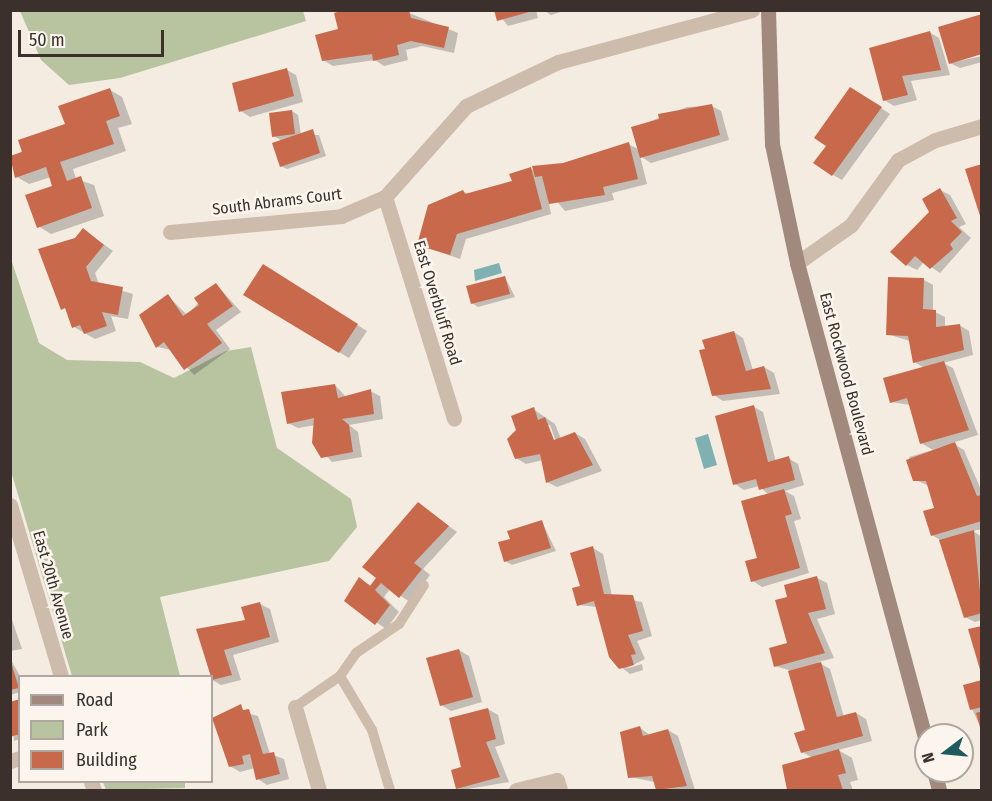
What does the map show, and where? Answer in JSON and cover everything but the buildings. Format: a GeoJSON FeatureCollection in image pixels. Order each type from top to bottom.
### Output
{"type":"FeatureCollection","features":[{"type":"Feature","properties":{"kind":"street"},"geometry":{"type":"LineString","coordinates":[[385,197],[466,106],[558,62],[752,10]]}},
{"type":"Feature","properties":{"kind":"street","name":"East Rockwood Boulevard"},"geometry":{"type":"LineString","coordinates":[[768,10],[772,144],[798,263],[921,723]]}},
{"type":"Feature","properties":{"kind":"street"},"geometry":{"type":"LineString","coordinates":[[798,263],[851,225],[898,160],[935,140],[981,126]]}},
{"type":"Feature","properties":{"kind":"street","name":"South Abrams Court"},"geometry":{"type":"LineString","coordinates":[[170,232],[341,216],[385,197]]}},
{"type":"Feature","properties":{"kind":"street","name":"East Overbluff Road"},"geometry":{"type":"LineString","coordinates":[[385,197],[454,419]]}},
{"type":"Feature","properties":{"kind":"street","name":"East 20th Avenue"},"geometry":{"type":"LineString","coordinates":[[10,504],[61,675]]}},
{"type":"Feature","properties":{"kind":"street"},"geometry":{"type":"LineString","coordinates":[[295,707],[318,790]]}},
{"type":"Feature","properties":{"kind":"street"},"geometry":{"type":"LineString","coordinates":[[516,790],[559,785]]}},
{"type":"Feature","properties":{"kind":"lane"},"geometry":{"type":"LineString","coordinates":[[295,707],[340,676],[356,652],[399,624],[424,585]]}},
{"type":"Feature","properties":{"kind":"lane"},"geometry":{"type":"LineString","coordinates":[[340,676],[372,730],[390,790]]}},
{"type":"Feature","properties":{"kind":"green space"},"geometry":{"type":"Polygon","coordinates":[[[20,11],[303,11],[306,21],[120,78],[69,85],[41,60],[20,11]]]}},
{"type":"Feature","properties":{"kind":"green space"},"geometry":{"type":"Polygon","coordinates":[[[11,259],[39,343],[67,360],[140,362],[174,378],[226,351],[251,347],[277,448],[351,499],[357,527],[329,561],[160,597],[180,675],[72,675],[11,471],[11,259]]]}},
{"type":"Feature","properties":{"kind":"green space"},"geometry":{"type":"Polygon","coordinates":[[[103,783],[185,783],[185,788],[106,790],[103,783]]]}},
{"type":"Feature","properties":{"kind":"water"},"geometry":{"type":"Polygon","coordinates":[[[499,263],[502,273],[475,281],[474,270],[499,263]]]}},
{"type":"Feature","properties":{"kind":"water"},"geometry":{"type":"Polygon","coordinates":[[[708,434],[717,465],[704,469],[695,438],[708,434]]]}}]}
